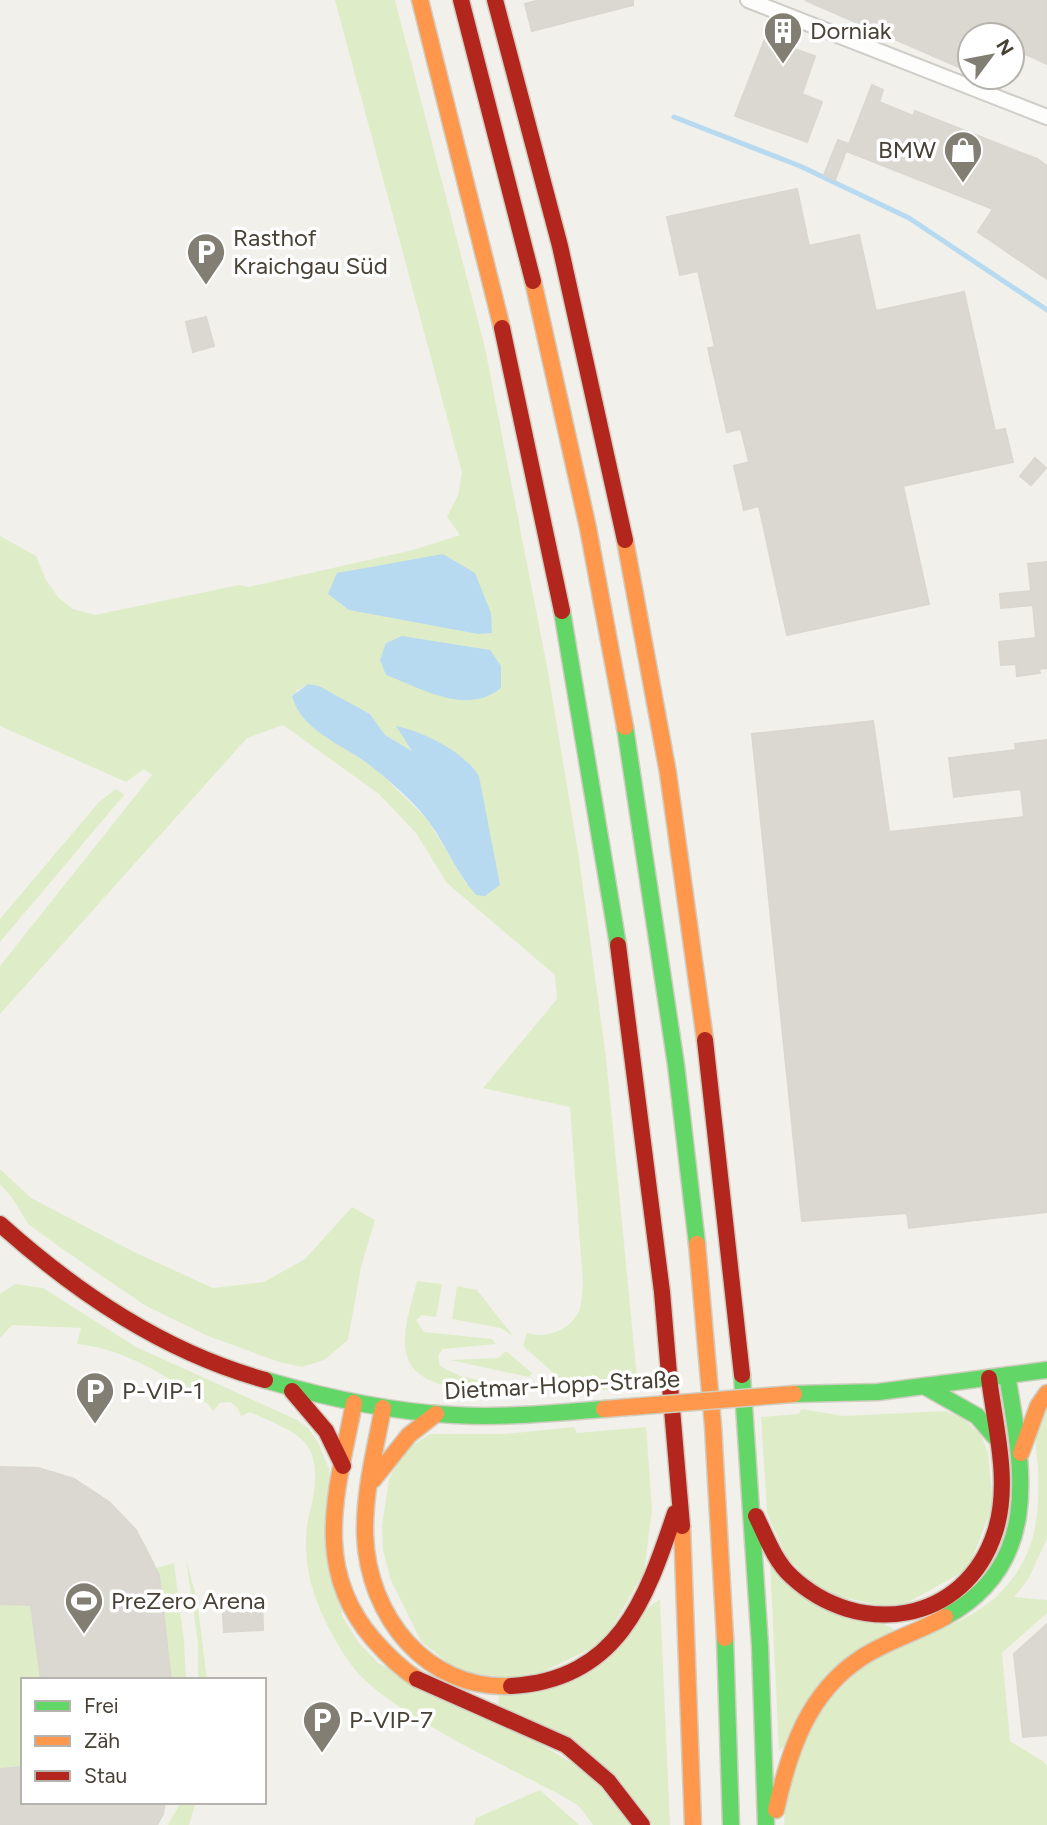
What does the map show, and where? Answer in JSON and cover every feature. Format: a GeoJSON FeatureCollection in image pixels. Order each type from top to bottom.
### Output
{"type":"FeatureCollection","features":[{"type":"Feature","properties":{"kind":"main road"},"geometry":{"type":"LineString","coordinates":[[420,0],[471,191],[522,412],[584,721],[619,943],[656,1227],[680,1498],[693,1825]]}},
{"type":"Feature","properties":{"kind":"main road"},"geometry":{"type":"LineString","coordinates":[[461,0],[525,244],[584,503],[609,632],[659,940],[682,1118],[713,1426],[731,1825]]}},
{"type":"Feature","properties":{"kind":"main road"},"geometry":{"type":"LineString","coordinates":[[495,0],[563,260],[615,489],[649,662],[699,994],[733,1272],[752,1509],[766,1825]]}},
{"type":"Feature","properties":{"kind":"main road"},"geometry":{"type":"LineString","coordinates":[[570,221],[608,400],[615,489]]}},
{"type":"Feature","properties":{"kind":"main road","name":"Dietmar-Hopp-Straße"},"geometry":{"type":"LineString","coordinates":[[0,1224],[83,1294],[145,1331],[215,1365],[292,1391],[383,1408],[436,1414],[535,1414],[794,1394],[877,1392],[1047,1370]]}},
{"type":"Feature","properties":{"kind":"main road"},"geometry":{"type":"LineString","coordinates":[[773,1825],[792,1746],[818,1699],[838,1676],[862,1658],[941,1621],[970,1603],[990,1584],[1014,1541],[1020,1515],[1018,1461],[1007,1375]]}},
{"type":"Feature","properties":{"kind":"main road"},"geometry":{"type":"LineString","coordinates":[[752,1509],[788,1574],[818,1598],[872,1616],[903,1613],[935,1603],[978,1564],[990,1546],[1000,1504],[989,1378]]}},
{"type":"Feature","properties":{"kind":"main road"},"geometry":{"type":"LineString","coordinates":[[924,1387],[976,1416],[995,1437]]}},
{"type":"Feature","properties":{"kind":"main road"},"geometry":{"type":"LineString","coordinates":[[292,1391],[326,1431],[343,1466]]}},
{"type":"Feature","properties":{"kind":"main road"},"geometry":{"type":"LineString","coordinates":[[1018,1461],[1038,1406],[1047,1393]]}},
{"type":"Feature","properties":{"kind":"main road"},"geometry":{"type":"LineString","coordinates":[[354,1403],[333,1549],[340,1582],[352,1613],[391,1663],[422,1685],[520,1723],[566,1745],[609,1780],[642,1825]]}},
{"type":"Feature","properties":{"kind":"main road"},"geometry":{"type":"LineString","coordinates":[[383,1408],[365,1521],[366,1551],[387,1613],[406,1642],[434,1667],[475,1682],[502,1688],[540,1684],[566,1675],[610,1647],[642,1601],[680,1498]]}},
{"type":"Feature","properties":{"kind":"main road"},"geometry":{"type":"LineString","coordinates":[[370,1485],[393,1452],[436,1414]]}},
{"type":"Feature","properties":{"kind":"street"},"geometry":{"type":"LineString","coordinates":[[748,0],[1047,117]]}},
{"type":"Feature","properties":{"kind":"green space"},"geometry":{"type":"Polygon","coordinates":[[[335,0],[395,0],[485,348],[548,672],[579,858],[606,1058],[638,1388],[574,1391],[523,1346],[527,1333],[550,1334],[564,1328],[575,1318],[581,1305],[583,1284],[570,1107],[483,1088],[557,999],[555,975],[447,883],[416,833],[379,794],[283,725],[247,738],[0,1014],[0,966],[152,775],[144,769],[126,782],[0,726],[0,536],[36,556],[46,580],[59,598],[73,609],[95,615],[239,585],[248,587],[413,550],[460,535],[447,517],[458,495],[462,473],[335,0]],[[308,684],[296,691],[427,819],[467,885],[414,752],[385,735],[370,714],[308,684]]]}},
{"type":"Feature","properties":{"kind":"green space"},"geometry":{"type":"Polygon","coordinates":[[[116,789],[124,795],[0,942],[0,919],[99,802],[116,789]]]}},
{"type":"Feature","properties":{"kind":"green space"},"geometry":{"type":"Polygon","coordinates":[[[0,1169],[31,1198],[132,1251],[213,1288],[264,1282],[305,1259],[352,1207],[375,1220],[361,1267],[348,1340],[324,1360],[302,1367],[279,1362],[208,1336],[146,1306],[28,1224],[0,1184],[0,1169]]]}},
{"type":"Feature","properties":{"kind":"green space"},"geometry":{"type":"Polygon","coordinates":[[[417,1281],[442,1284],[436,1317],[422,1315],[416,1320],[424,1332],[492,1339],[496,1344],[443,1349],[438,1355],[440,1366],[460,1376],[520,1389],[450,1386],[433,1382],[419,1374],[409,1362],[405,1345],[407,1321],[417,1281]]]}},
{"type":"Feature","properties":{"kind":"green space"},"geometry":{"type":"Polygon","coordinates":[[[15,1284],[43,1288],[136,1347],[295,1419],[308,1428],[318,1442],[329,1469],[342,1616],[359,1643],[378,1663],[537,1742],[590,1774],[631,1825],[593,1825],[579,1806],[454,1740],[390,1700],[365,1680],[347,1659],[323,1617],[312,1587],[306,1556],[306,1535],[315,1478],[314,1462],[303,1441],[281,1426],[250,1412],[241,1416],[238,1408],[230,1402],[220,1403],[213,1411],[208,1404],[146,1366],[113,1352],[77,1344],[81,1328],[12,1325],[0,1338],[0,1294],[15,1284]]]}},
{"type":"Feature","properties":{"kind":"green space"},"geometry":{"type":"Polygon","coordinates":[[[457,1286],[477,1290],[514,1337],[501,1328],[452,1319],[457,1286]]]}},
{"type":"Feature","properties":{"kind":"green space"},"geometry":{"type":"Polygon","coordinates":[[[506,1351],[532,1373],[529,1377],[450,1360],[498,1358],[506,1351]]]}},
{"type":"Feature","properties":{"kind":"green space"},"geometry":{"type":"Polygon","coordinates":[[[1047,1405],[1047,1538],[1029,1578],[1014,1597],[1047,1600],[1047,1613],[1002,1653],[1010,1741],[1044,1762],[1047,1767],[1047,1825],[784,1825],[791,1776],[799,1753],[808,1731],[836,1692],[874,1660],[971,1615],[1004,1588],[1019,1569],[1034,1532],[1038,1507],[1036,1435],[1047,1405]]]}},
{"type":"Feature","properties":{"kind":"green space"},"geometry":{"type":"Polygon","coordinates":[[[801,1409],[844,1416],[945,1411],[964,1419],[981,1435],[988,1452],[993,1505],[968,1569],[896,1609],[823,1593],[787,1558],[767,1513],[761,1417],[799,1414],[801,1409]]]}},
{"type":"Feature","properties":{"kind":"green space"},"geometry":{"type":"Polygon","coordinates":[[[574,1427],[577,1433],[646,1427],[652,1509],[644,1572],[604,1642],[526,1680],[458,1671],[421,1641],[390,1578],[383,1550],[382,1526],[389,1479],[405,1450],[430,1434],[505,1434],[574,1427]]]}},
{"type":"Feature","properties":{"kind":"green space","name":"PreZero Arena"},"geometry":{"type":"Polygon","coordinates":[[[0,1467],[39,1468],[77,1481],[110,1503],[137,1533],[156,1568],[174,1563],[186,1678],[21,1678],[21,1804],[164,1804],[157,1825],[0,1825],[0,1467]]]}},
{"type":"Feature","properties":{"kind":"green space"},"geometry":{"type":"Polygon","coordinates":[[[186,1560],[197,1600],[207,1678],[198,1678],[198,1642],[186,1560]]]}},
{"type":"Feature","properties":{"kind":"green space"},"geometry":{"type":"Polygon","coordinates":[[[770,1561],[897,1631],[779,1751],[770,1561]]]}},
{"type":"Feature","properties":{"kind":"green space"},"geometry":{"type":"Polygon","coordinates":[[[660,1599],[670,1825],[653,1825],[498,1704],[499,1696],[534,1693],[660,1599]]]}},
{"type":"Feature","properties":{"kind":"green space"},"geometry":{"type":"Polygon","coordinates":[[[540,1790],[579,1825],[474,1825],[476,1818],[540,1790]]]}},
{"type":"Feature","properties":{"kind":"green space"},"geometry":{"type":"Polygon","coordinates":[[[180,1804],[195,1804],[189,1825],[168,1825],[180,1804]]]}},
{"type":"Feature","properties":{"kind":"water"},"geometry":{"type":"Polygon","coordinates":[[[443,554],[475,573],[491,613],[492,633],[478,634],[349,610],[328,594],[337,573],[443,554]]]}},
{"type":"Feature","properties":{"kind":"water"},"geometry":{"type":"Polygon","coordinates":[[[402,636],[490,650],[501,666],[501,688],[488,696],[459,700],[429,693],[386,675],[380,660],[386,643],[402,636]]]}},
{"type":"Feature","properties":{"kind":"water"},"geometry":{"type":"Polygon","coordinates":[[[308,684],[319,686],[370,714],[385,735],[412,751],[396,726],[442,744],[472,767],[479,776],[500,885],[485,896],[476,895],[436,832],[413,803],[367,763],[323,735],[304,718],[292,696],[308,684]]]}},
{"type":"Feature","properties":{"kind":"building"},"geometry":{"type":"Polygon","coordinates":[[[540,0],[633,0],[633,5],[532,31],[525,4],[540,0]]]}},
{"type":"Feature","properties":{"kind":"building"},"geometry":{"type":"Polygon","coordinates":[[[805,0],[1047,0],[1047,64],[1026,54],[1026,21],[956,21],[956,66],[805,0]]]}},
{"type":"Feature","properties":{"kind":"building"},"geometry":{"type":"Polygon","coordinates":[[[765,39],[815,56],[802,94],[822,102],[807,142],[735,116],[765,39]]]}},
{"type":"Feature","properties":{"kind":"building","name":"BMW"},"geometry":{"type":"Polygon","coordinates":[[[872,85],[883,90],[879,102],[913,116],[915,111],[1037,159],[1047,166],[1047,279],[978,232],[993,209],[846,151],[835,180],[824,175],[838,140],[849,144],[872,85]]]}},
{"type":"Feature","properties":{"kind":"building"},"geometry":{"type":"Polygon","coordinates":[[[797,189],[809,246],[859,235],[876,311],[964,292],[995,431],[1005,429],[1013,462],[903,486],[929,604],[787,635],[759,506],[744,510],[734,466],[749,462],[741,429],[727,432],[708,348],[715,347],[698,271],[680,275],[667,217],[797,189]]]}},
{"type":"Feature","properties":{"kind":"building"},"geometry":{"type":"Polygon","coordinates":[[[206,317],[214,346],[193,352],[186,322],[206,317]]]}},
{"type":"Feature","properties":{"kind":"building"},"geometry":{"type":"Polygon","coordinates":[[[1035,458],[1046,468],[1031,485],[1020,476],[1035,458]]]}},
{"type":"Feature","properties":{"kind":"building"},"geometry":{"type":"Polygon","coordinates":[[[1047,562],[1047,668],[1039,669],[1040,673],[1017,676],[1016,664],[1001,665],[999,642],[1036,638],[1033,605],[1001,608],[1000,594],[1031,591],[1028,564],[1047,562]]]}},
{"type":"Feature","properties":{"kind":"building"},"geometry":{"type":"Polygon","coordinates":[[[873,721],[889,832],[1024,817],[1021,789],[954,797],[949,758],[1016,750],[1015,744],[1047,740],[1047,1212],[909,1228],[907,1213],[802,1221],[752,734],[873,721]]]}},
{"type":"Feature","properties":{"kind":"building","name":"PreZero Arena"},"geometry":{"type":"Polygon","coordinates":[[[0,1467],[38,1468],[74,1479],[109,1502],[136,1530],[159,1575],[171,1678],[41,1678],[31,1605],[0,1604],[0,1467]]]}},
{"type":"Feature","properties":{"kind":"building"},"geometry":{"type":"Polygon","coordinates":[[[262,1595],[263,1630],[224,1632],[222,1598],[262,1595]]]}},
{"type":"Feature","properties":{"kind":"building"},"geometry":{"type":"Polygon","coordinates":[[[1047,1624],[1047,1735],[1023,1737],[1014,1654],[1047,1624]]]}},
{"type":"Feature","properties":{"kind":"building"},"geometry":{"type":"Polygon","coordinates":[[[21,1767],[21,1804],[165,1804],[163,1814],[157,1825],[0,1825],[0,1769],[21,1767]]]}},
{"type":"Feature","properties":{"kind":"waterway"},"geometry":{"type":"LineString","coordinates":[[674,117],[800,166],[909,218],[1047,310]]}},
{"type":"Feature","properties":{"kind":"traffic: fast"},"geometry":{"type":"LineString","coordinates":[[562,611],[618,945]]}},
{"type":"Feature","properties":{"kind":"traffic: fast"},"geometry":{"type":"LineString","coordinates":[[625,727],[676,1065],[697,1244]]}},
{"type":"Feature","properties":{"kind":"traffic: fast"},"geometry":{"type":"LineString","coordinates":[[794,1394],[878,1392],[1047,1370]]}},
{"type":"Feature","properties":{"kind":"traffic: fast"},"geometry":{"type":"LineString","coordinates":[[742,1375],[760,1646],[766,1825]]}},
{"type":"Feature","properties":{"kind":"traffic: fast"},"geometry":{"type":"LineString","coordinates":[[945,1617],[976,1595],[998,1570],[1012,1542],[1019,1511],[1020,1478],[1018,1445],[1007,1375]]}},
{"type":"Feature","properties":{"kind":"traffic: fast"},"geometry":{"type":"LineString","coordinates":[[265,1380],[312,1393],[406,1411],[473,1416],[604,1409]]}},
{"type":"Feature","properties":{"kind":"traffic: fast"},"geometry":{"type":"LineString","coordinates":[[924,1386],[977,1416],[995,1437]]}},
{"type":"Feature","properties":{"kind":"traffic: fast"},"geometry":{"type":"LineString","coordinates":[[725,1638],[731,1825]]}},
{"type":"Feature","properties":{"kind":"traffic: slow"},"geometry":{"type":"LineString","coordinates":[[420,0],[502,328]]}},
{"type":"Feature","properties":{"kind":"traffic: slow"},"geometry":{"type":"LineString","coordinates":[[533,281],[588,528],[625,727]]}},
{"type":"Feature","properties":{"kind":"traffic: slow"},"geometry":{"type":"LineString","coordinates":[[625,540],[668,773],[705,1040]]}},
{"type":"Feature","properties":{"kind":"traffic: slow"},"geometry":{"type":"LineString","coordinates":[[697,1244],[713,1426],[725,1638]]}},
{"type":"Feature","properties":{"kind":"traffic: slow"},"geometry":{"type":"LineString","coordinates":[[1021,1453],[1038,1406],[1047,1393]]}},
{"type":"Feature","properties":{"kind":"traffic: slow"},"geometry":{"type":"LineString","coordinates":[[604,1409],[794,1394]]}},
{"type":"Feature","properties":{"kind":"traffic: slow"},"geometry":{"type":"LineString","coordinates":[[354,1403],[336,1496],[335,1555],[341,1583],[353,1611],[373,1639],[417,1679]]}},
{"type":"Feature","properties":{"kind":"traffic: slow"},"geometry":{"type":"LineString","coordinates":[[383,1408],[365,1519],[369,1565],[377,1593],[390,1619],[407,1642],[428,1661],[453,1675],[480,1684],[511,1686]]}},
{"type":"Feature","properties":{"kind":"traffic: slow"},"geometry":{"type":"LineString","coordinates":[[373,1480],[409,1435],[436,1414]]}},
{"type":"Feature","properties":{"kind":"traffic: slow"},"geometry":{"type":"LineString","coordinates":[[682,1526],[693,1825]]}},
{"type":"Feature","properties":{"kind":"traffic: slow"},"geometry":{"type":"LineString","coordinates":[[776,1810],[795,1745],[814,1706],[827,1688],[861,1658],[945,1617]]}},
{"type":"Feature","properties":{"kind":"traffic: jam"},"geometry":{"type":"LineString","coordinates":[[461,0],[533,281]]}},
{"type":"Feature","properties":{"kind":"traffic: jam"},"geometry":{"type":"LineString","coordinates":[[495,0],[560,246],[625,540]]}},
{"type":"Feature","properties":{"kind":"traffic: jam"},"geometry":{"type":"LineString","coordinates":[[502,328],[562,611]]}},
{"type":"Feature","properties":{"kind":"traffic: jam"},"geometry":{"type":"LineString","coordinates":[[618,945],[662,1292],[682,1526]]}},
{"type":"Feature","properties":{"kind":"traffic: jam"},"geometry":{"type":"LineString","coordinates":[[705,1040],[742,1375]]}},
{"type":"Feature","properties":{"kind":"traffic: jam"},"geometry":{"type":"LineString","coordinates":[[0,1224],[60,1274],[157,1337],[192,1354],[265,1380]]}},
{"type":"Feature","properties":{"kind":"traffic: jam"},"geometry":{"type":"LineString","coordinates":[[756,1516],[785,1570],[818,1596],[847,1609],[877,1614],[907,1612],[935,1603],[960,1587],[980,1563],[995,1532],[1000,1513],[1002,1475],[989,1378]]}},
{"type":"Feature","properties":{"kind":"traffic: jam"},"geometry":{"type":"LineString","coordinates":[[292,1391],[326,1431],[343,1466]]}},
{"type":"Feature","properties":{"kind":"traffic: jam"},"geometry":{"type":"LineString","coordinates":[[511,1686],[548,1680],[578,1669],[602,1652],[622,1630],[639,1604],[675,1513]]}},
{"type":"Feature","properties":{"kind":"traffic: jam"},"geometry":{"type":"LineString","coordinates":[[417,1679],[566,1745],[608,1781],[642,1825]]}},
{"type":"Feature","properties":{"kind":"place","name":"Dorniak"},"geometry":{"type":"Point","coordinates":[783,65]}},
{"type":"Feature","properties":{"kind":"place","name":"BMW"},"geometry":{"type":"Point","coordinates":[963,184]}},
{"type":"Feature","properties":{"kind":"place","name":"Rasthof Kraichgau Süd"},"geometry":{"type":"Point","coordinates":[206,286]}},
{"type":"Feature","properties":{"kind":"place","name":"P-VIP-1"},"geometry":{"type":"Point","coordinates":[95,1425]}},
{"type":"Feature","properties":{"kind":"place","name":"PreZero Arena"},"geometry":{"type":"Point","coordinates":[84,1635]}},
{"type":"Feature","properties":{"kind":"place","name":"P-VIP-7"},"geometry":{"type":"Point","coordinates":[322,1754]}}]}
